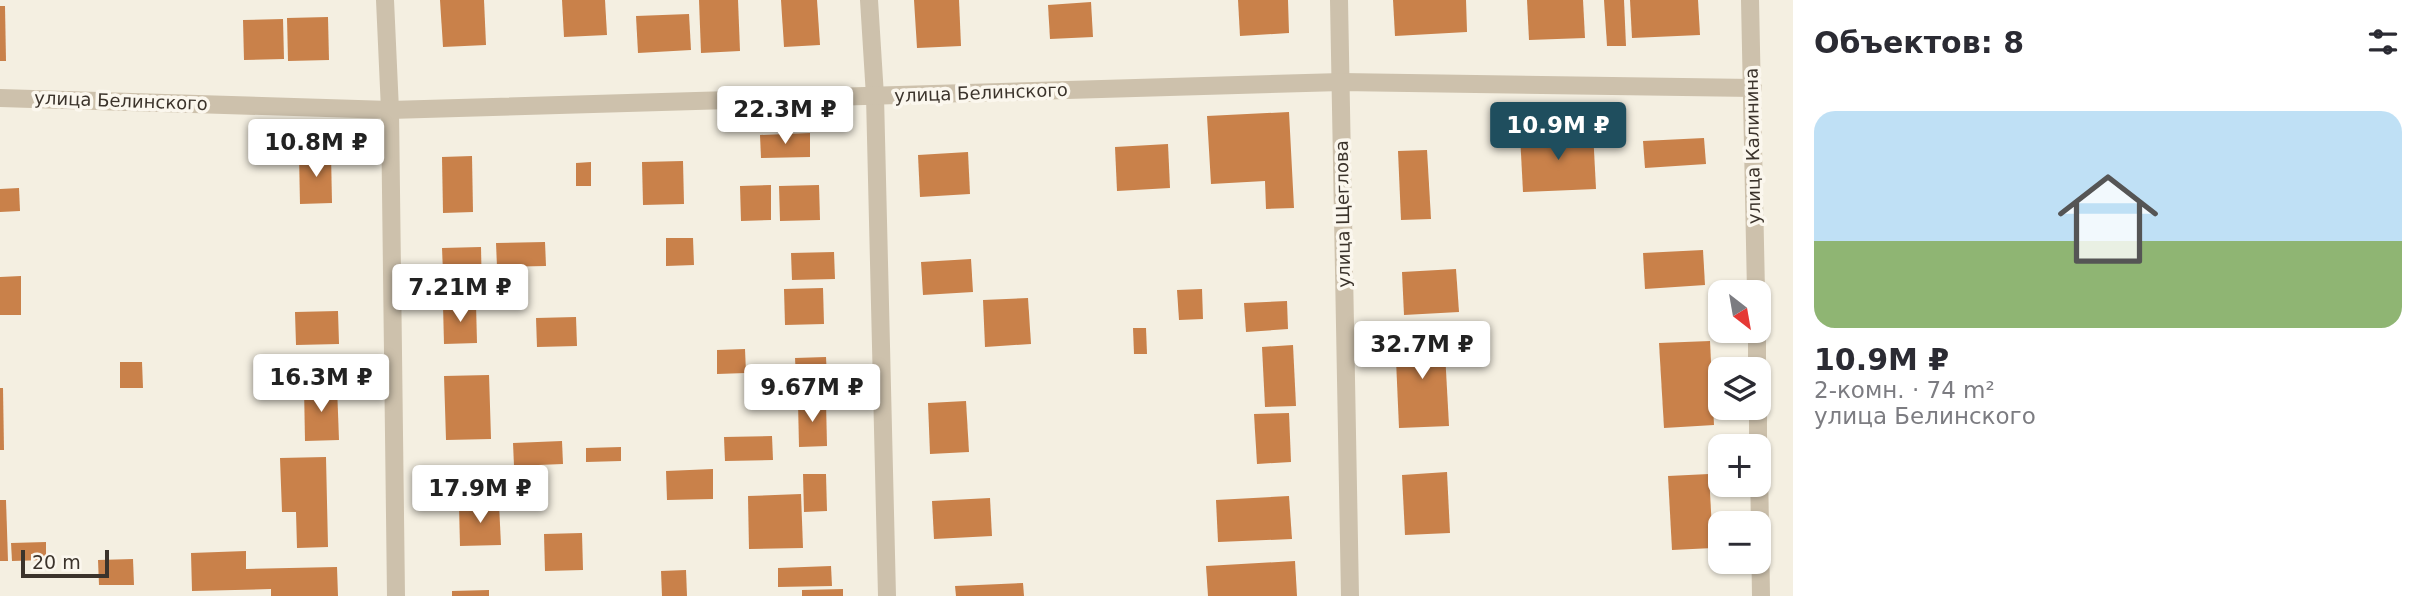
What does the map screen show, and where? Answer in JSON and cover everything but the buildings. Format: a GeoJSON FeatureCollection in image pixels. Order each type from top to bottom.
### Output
{"type":"FeatureCollection","features":[{"type":"Feature","properties":{"kind":"street"},"geometry":{"type":"LineString","coordinates":[[385,0],[390,110],[396,596]]}},
{"type":"Feature","properties":{"kind":"street"},"geometry":{"type":"LineString","coordinates":[[869,0],[875,96],[887,596]]}},
{"type":"Feature","properties":{"kind":"street","name":"улица Щеглова"},"geometry":{"type":"LineString","coordinates":[[1339,0],[1350,596]]}},
{"type":"Feature","properties":{"kind":"street","name":"улица Калинина"},"geometry":{"type":"LineString","coordinates":[[1750,0],[1756,280]]}},
{"type":"Feature","properties":{"kind":"street","name":"улица Белинского"},"geometry":{"type":"LineString","coordinates":[[0,97],[390,110],[1341,82],[1752,88]]}},
{"type":"Feature","properties":{"kind":"street"},"geometry":{"type":"LineString","coordinates":[[1760,497],[1761,596]]}}]}
